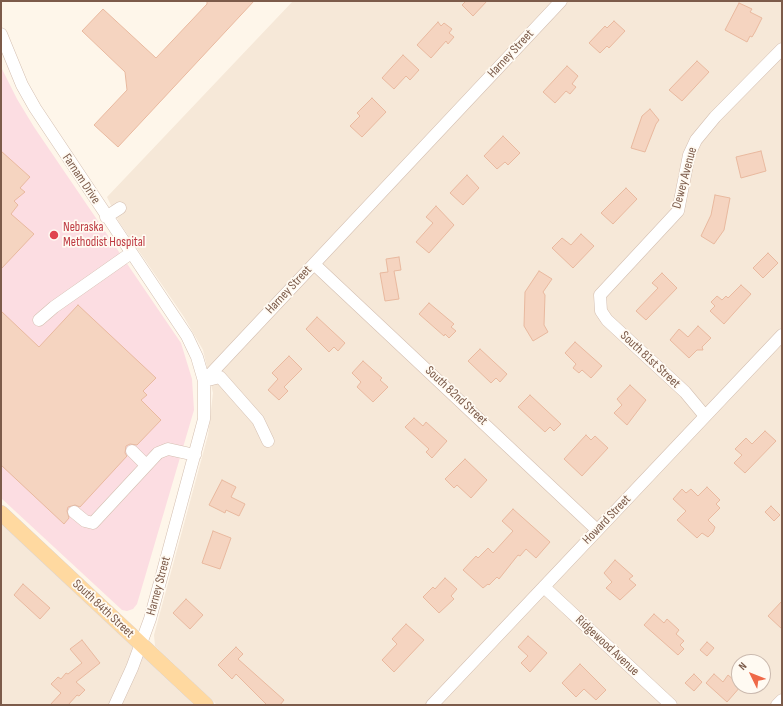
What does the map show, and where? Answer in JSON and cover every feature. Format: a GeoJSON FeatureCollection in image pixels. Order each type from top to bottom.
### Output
{"type":"FeatureCollection","features":[{"type":"Feature","properties":{"kind":"main road","name":"South 84th Street"},"geometry":{"type":"LineString","coordinates":[[1,513],[206,705]]}},
{"type":"Feature","properties":{"kind":"street","name":"Harney Street"},"geometry":{"type":"LineString","coordinates":[[115,705],[142,645],[195,455],[204,419],[204,381],[561,1]]}},
{"type":"Feature","properties":{"kind":"street","name":"Farnam Drive"},"geometry":{"type":"LineString","coordinates":[[1,34],[22,85],[35,108],[106,217],[187,336],[197,357],[204,381]]}},
{"type":"Feature","properties":{"kind":"street","name":"Dewey Avenue"},"geometry":{"type":"LineString","coordinates":[[600,303],[603,291],[678,211],[689,155],[696,140],[715,117],[782,49]]}},
{"type":"Feature","properties":{"kind":"street"},"geometry":{"type":"LineString","coordinates":[[106,217],[120,208]]}},
{"type":"Feature","properties":{"kind":"street"},"geometry":{"type":"LineString","coordinates":[[39,320],[52,309],[131,253]]}},
{"type":"Feature","properties":{"kind":"street","name":"South 82nd Street"},"geometry":{"type":"LineString","coordinates":[[314,264],[597,530]]}},
{"type":"Feature","properties":{"kind":"street","name":"South 81st Street"},"geometry":{"type":"LineString","coordinates":[[600,303],[601,311],[607,320],[685,392],[705,416]]}},
{"type":"Feature","properties":{"kind":"street","name":"Howard Street"},"geometry":{"type":"LineString","coordinates":[[432,705],[782,335]]}},
{"type":"Feature","properties":{"kind":"street"},"geometry":{"type":"LineString","coordinates":[[204,381],[220,377],[258,420],[268,441]]}},
{"type":"Feature","properties":{"kind":"street"},"geometry":{"type":"LineString","coordinates":[[74,512],[85,522],[93,523],[158,453],[168,449],[195,455]]}},
{"type":"Feature","properties":{"kind":"street"},"geometry":{"type":"LineString","coordinates":[[132,451],[146,465]]}},
{"type":"Feature","properties":{"kind":"street","name":"Ridgewood Avenue"},"geometry":{"type":"LineString","coordinates":[[544,587],[671,705]]}},
{"type":"Feature","properties":{"kind":"street"},"geometry":{"type":"LineString","coordinates":[[777,705],[782,700]]}},
{"type":"Feature","properties":{"kind":"shaded area"},"geometry":{"type":"Polygon","coordinates":[[[293,1],[782,1],[782,705],[217,705],[155,646],[154,635],[208,435],[213,393],[203,350],[184,317],[119,222],[107,197],[293,1]]]}},
{"type":"Feature","properties":{"kind":"shaded area","name":"Nebraska Methodist Hospital"},"geometry":{"type":"Polygon","coordinates":[[[1,67],[17,99],[34,127],[181,343],[192,379],[194,410],[137,604],[133,609],[127,611],[122,610],[1,498],[1,67]]]}},
{"type":"Feature","properties":{"kind":"shaded area"},"geometry":{"type":"Polygon","coordinates":[[[1,524],[31,551],[194,705],[1,705],[1,524]]]}},
{"type":"Feature","properties":{"kind":"building"},"geometry":{"type":"Polygon","coordinates":[[[207,1],[254,1],[118,147],[94,125],[127,90],[125,72],[82,31],[103,9],[156,58],[207,4],[207,1]]]}},
{"type":"Feature","properties":{"kind":"building"},"geometry":{"type":"Polygon","coordinates":[[[466,1],[487,1],[473,16],[462,5],[466,1]]]}},
{"type":"Feature","properties":{"kind":"building"},"geometry":{"type":"Polygon","coordinates":[[[739,3],[752,9],[750,12],[762,18],[752,37],[750,36],[747,42],[725,30],[739,3]]]}},
{"type":"Feature","properties":{"kind":"building"},"geometry":{"type":"Polygon","coordinates":[[[614,21],[625,31],[609,48],[607,46],[600,53],[589,43],[605,26],[607,28],[614,21]]]}},
{"type":"Feature","properties":{"kind":"building"},"geometry":{"type":"Polygon","coordinates":[[[438,22],[441,26],[444,23],[452,29],[449,33],[454,37],[448,44],[446,41],[431,58],[417,45],[438,22]]]}},
{"type":"Feature","properties":{"kind":"building"},"geometry":{"type":"Polygon","coordinates":[[[403,55],[419,70],[410,80],[406,76],[394,89],[382,78],[403,55]]]}},
{"type":"Feature","properties":{"kind":"building"},"geometry":{"type":"Polygon","coordinates":[[[697,61],[709,72],[682,101],[669,90],[697,61]]]}},
{"type":"Feature","properties":{"kind":"building"},"geometry":{"type":"Polygon","coordinates":[[[567,66],[578,76],[572,84],[576,87],[570,94],[566,91],[555,103],[543,92],[567,66]]]}},
{"type":"Feature","properties":{"kind":"building"},"geometry":{"type":"Polygon","coordinates":[[[372,98],[386,112],[362,137],[350,126],[360,116],[357,113],[372,98]]]}},
{"type":"Feature","properties":{"kind":"building"},"geometry":{"type":"Polygon","coordinates":[[[650,109],[659,120],[645,152],[631,148],[642,116],[650,109]]]}},
{"type":"Feature","properties":{"kind":"building"},"geometry":{"type":"Polygon","coordinates":[[[503,136],[520,153],[508,165],[505,162],[497,169],[484,156],[503,136]]]}},
{"type":"Feature","properties":{"kind":"building"},"geometry":{"type":"Polygon","coordinates":[[[1,151],[30,177],[20,188],[25,192],[14,201],[18,205],[11,214],[34,234],[1,269],[1,151]]]}},
{"type":"Feature","properties":{"kind":"building"},"geometry":{"type":"Polygon","coordinates":[[[761,151],[766,171],[741,178],[736,157],[761,151]]]}},
{"type":"Feature","properties":{"kind":"building"},"geometry":{"type":"Polygon","coordinates":[[[467,175],[479,188],[463,205],[450,193],[467,175]]]}},
{"type":"Feature","properties":{"kind":"building"},"geometry":{"type":"Polygon","coordinates":[[[626,188],[637,199],[613,224],[601,213],[626,188]]]}},
{"type":"Feature","properties":{"kind":"building"},"geometry":{"type":"Polygon","coordinates":[[[715,195],[730,198],[724,230],[714,244],[701,236],[711,215],[715,195]]]}},
{"type":"Feature","properties":{"kind":"building"},"geometry":{"type":"Polygon","coordinates":[[[436,206],[454,225],[429,253],[416,242],[433,223],[426,217],[436,206]]]}},
{"type":"Feature","properties":{"kind":"building"},"geometry":{"type":"Polygon","coordinates":[[[581,234],[594,246],[573,268],[552,248],[562,238],[571,245],[581,234]]]}},
{"type":"Feature","properties":{"kind":"building"},"geometry":{"type":"Polygon","coordinates":[[[768,253],[778,263],[763,278],[753,268],[768,253]]]}},
{"type":"Feature","properties":{"kind":"building"},"geometry":{"type":"Polygon","coordinates":[[[399,257],[401,270],[394,271],[399,299],[385,301],[380,273],[388,272],[386,259],[399,257]]]}},
{"type":"Feature","properties":{"kind":"building"},"geometry":{"type":"Polygon","coordinates":[[[539,271],[552,279],[543,292],[545,295],[544,325],[548,332],[533,341],[524,326],[525,292],[539,271]]]}},
{"type":"Feature","properties":{"kind":"building"},"geometry":{"type":"Polygon","coordinates":[[[662,273],[677,288],[646,320],[636,311],[658,288],[652,283],[662,273]]]}},
{"type":"Feature","properties":{"kind":"building"},"geometry":{"type":"Polygon","coordinates":[[[741,285],[751,294],[724,324],[710,311],[715,306],[711,302],[717,296],[722,300],[726,296],[728,298],[741,285]]]}},
{"type":"Feature","properties":{"kind":"building"},"geometry":{"type":"Polygon","coordinates":[[[429,303],[454,324],[451,327],[456,331],[449,338],[445,334],[444,336],[419,314],[429,303]]]}},
{"type":"Feature","properties":{"kind":"building"},"geometry":{"type":"Polygon","coordinates":[[[78,305],[156,378],[143,391],[147,395],[141,400],[161,420],[137,445],[130,444],[126,446],[125,453],[127,456],[80,507],[75,505],[68,507],[67,511],[69,518],[64,524],[1,465],[1,311],[39,347],[78,305]]]}},
{"type":"Feature","properties":{"kind":"building"},"geometry":{"type":"Polygon","coordinates":[[[317,317],[345,343],[338,351],[334,347],[329,352],[306,329],[317,317]]]}},
{"type":"Feature","properties":{"kind":"building"},"geometry":{"type":"Polygon","coordinates":[[[698,326],[711,338],[702,347],[703,350],[697,350],[689,358],[670,340],[679,329],[688,337],[698,326]]]}},
{"type":"Feature","properties":{"kind":"building"},"geometry":{"type":"Polygon","coordinates":[[[575,342],[602,366],[591,378],[582,370],[579,373],[573,368],[576,364],[565,353],[575,342]]]}},
{"type":"Feature","properties":{"kind":"building"},"geometry":{"type":"Polygon","coordinates":[[[480,349],[507,374],[500,382],[496,378],[491,383],[468,361],[480,349]]]}},
{"type":"Feature","properties":{"kind":"building"},"geometry":{"type":"Polygon","coordinates":[[[289,356],[302,369],[284,387],[288,391],[279,400],[268,390],[278,379],[272,373],[289,356]]]}},
{"type":"Feature","properties":{"kind":"building"},"geometry":{"type":"Polygon","coordinates":[[[363,361],[382,378],[380,380],[388,387],[373,402],[357,387],[361,382],[352,373],[363,361]]]}},
{"type":"Feature","properties":{"kind":"building"},"geometry":{"type":"Polygon","coordinates":[[[630,385],[646,400],[627,425],[614,413],[622,405],[617,399],[630,385]]]}},
{"type":"Feature","properties":{"kind":"building"},"geometry":{"type":"Polygon","coordinates":[[[530,395],[561,424],[554,431],[550,427],[545,432],[518,407],[530,395]]]}},
{"type":"Feature","properties":{"kind":"building"},"geometry":{"type":"Polygon","coordinates":[[[414,418],[423,426],[426,422],[447,441],[432,458],[426,452],[429,449],[405,427],[414,418]]]}},
{"type":"Feature","properties":{"kind":"building"},"geometry":{"type":"Polygon","coordinates":[[[765,431],[776,441],[745,473],[734,463],[742,455],[735,449],[746,438],[752,444],[765,431]]]}},
{"type":"Feature","properties":{"kind":"building"},"geometry":{"type":"Polygon","coordinates":[[[586,435],[591,440],[595,436],[608,448],[582,476],[564,459],[586,435]]]}},
{"type":"Feature","properties":{"kind":"building"},"geometry":{"type":"Polygon","coordinates":[[[465,459],[487,480],[471,498],[457,485],[454,488],[445,479],[465,459]]]}},
{"type":"Feature","properties":{"kind":"building"},"geometry":{"type":"Polygon","coordinates":[[[222,480],[236,487],[231,497],[245,504],[239,516],[226,510],[225,513],[209,505],[222,480]]]}},
{"type":"Feature","properties":{"kind":"building"},"geometry":{"type":"Polygon","coordinates":[[[707,487],[720,500],[716,504],[720,508],[708,520],[715,527],[713,532],[708,537],[702,533],[697,538],[677,520],[686,511],[673,499],[682,489],[686,493],[691,489],[698,496],[707,487]]]}},
{"type":"Feature","properties":{"kind":"building"},"geometry":{"type":"Polygon","coordinates":[[[771,506],[780,515],[774,521],[765,512],[771,506]]]}},
{"type":"Feature","properties":{"kind":"building"},"geometry":{"type":"Polygon","coordinates":[[[513,509],[550,542],[536,558],[526,549],[520,556],[518,555],[499,579],[497,577],[489,585],[488,584],[483,588],[463,570],[476,556],[478,558],[488,548],[493,553],[513,531],[502,521],[513,509]]]}},
{"type":"Feature","properties":{"kind":"building"},"geometry":{"type":"Polygon","coordinates":[[[213,531],[231,538],[220,569],[202,563],[213,531]]]}},
{"type":"Feature","properties":{"kind":"building"},"geometry":{"type":"Polygon","coordinates":[[[615,560],[633,576],[629,579],[636,585],[620,600],[606,588],[612,582],[604,573],[615,560]]]}},
{"type":"Feature","properties":{"kind":"building"},"geometry":{"type":"Polygon","coordinates":[[[445,578],[457,589],[451,596],[454,599],[439,613],[423,597],[433,587],[435,589],[445,578]]]}},
{"type":"Feature","properties":{"kind":"building"},"geometry":{"type":"Polygon","coordinates":[[[23,584],[50,608],[40,619],[14,595],[23,584]]]}},
{"type":"Feature","properties":{"kind":"building"},"geometry":{"type":"Polygon","coordinates":[[[186,599],[203,615],[190,629],[173,613],[186,599]]]}},
{"type":"Feature","properties":{"kind":"building"},"geometry":{"type":"Polygon","coordinates":[[[782,601],[782,629],[768,616],[782,601]]]}},
{"type":"Feature","properties":{"kind":"building"},"geometry":{"type":"Polygon","coordinates":[[[654,614],[664,623],[667,619],[679,630],[676,634],[684,641],[680,645],[684,649],[678,655],[644,625],[654,614]]]}},
{"type":"Feature","properties":{"kind":"building"},"geometry":{"type":"Polygon","coordinates":[[[406,624],[424,640],[394,672],[382,660],[397,644],[392,639],[406,624]]]}},
{"type":"Feature","properties":{"kind":"building"},"geometry":{"type":"Polygon","coordinates":[[[528,636],[547,653],[530,672],[521,663],[528,656],[518,647],[528,636]]]}},
{"type":"Feature","properties":{"kind":"building"},"geometry":{"type":"Polygon","coordinates":[[[82,640],[100,663],[76,682],[85,690],[79,696],[77,695],[68,705],[50,705],[61,693],[51,684],[58,677],[61,679],[66,673],[68,674],[82,663],[70,649],[82,640]]]}},
{"type":"Feature","properties":{"kind":"building"},"geometry":{"type":"Polygon","coordinates":[[[707,642],[714,648],[707,656],[700,650],[707,642]]]}},
{"type":"Feature","properties":{"kind":"building"},"geometry":{"type":"Polygon","coordinates":[[[236,647],[243,654],[238,659],[284,700],[280,705],[267,705],[236,674],[232,679],[218,665],[236,647]]]}},
{"type":"Feature","properties":{"kind":"building"},"geometry":{"type":"Polygon","coordinates":[[[580,664],[606,690],[596,700],[584,689],[576,697],[562,683],[580,664]]]}},
{"type":"Feature","properties":{"kind":"building"},"geometry":{"type":"Polygon","coordinates":[[[694,674],[702,682],[694,691],[685,683],[694,674]]]}},
{"type":"Feature","properties":{"kind":"building"},"geometry":{"type":"Polygon","coordinates":[[[714,674],[723,682],[728,675],[731,678],[731,694],[734,694],[727,702],[706,683],[714,674]]]}},
{"type":"Feature","properties":{"kind":"place","name":"Nebraska Methodist Hospital"},"geometry":{"type":"Point","coordinates":[54,235]}}]}
